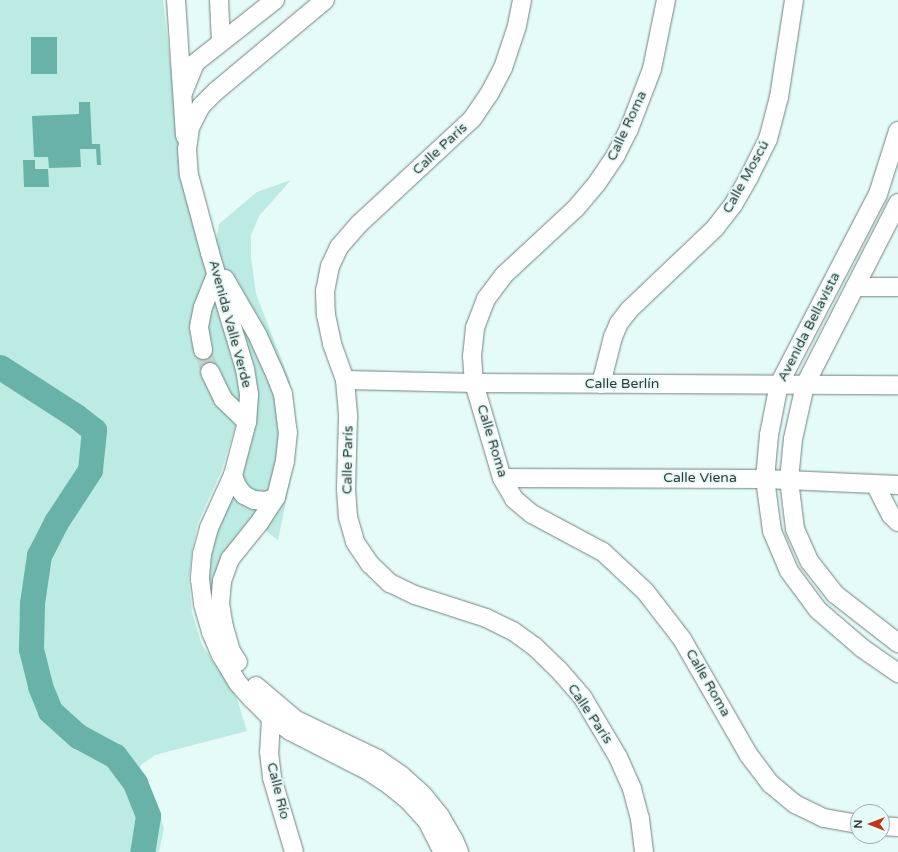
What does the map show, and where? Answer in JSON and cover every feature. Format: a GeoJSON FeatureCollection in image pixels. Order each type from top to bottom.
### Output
{"type":"FeatureCollection","features":[{"type":"Feature","properties":{"kind":"street"},"geometry":{"type":"LineString","coordinates":[[176,0],[181,96],[187,149]]}},
{"type":"Feature","properties":{"kind":"street"},"geometry":{"type":"LineString","coordinates":[[219,0],[221,42]]}},
{"type":"Feature","properties":{"kind":"street"},"geometry":{"type":"LineString","coordinates":[[181,96],[196,63],[275,0]]}},
{"type":"Feature","properties":{"kind":"street","name":"Avenida Valle Verde"},"geometry":{"type":"LineString","coordinates":[[325,0],[216,91],[201,106],[190,128],[187,149],[190,175],[210,253],[245,369],[249,395],[247,422],[233,475],[209,528],[202,554],[200,579],[203,604],[211,632],[221,655],[237,682],[274,712],[303,739],[368,771],[388,784],[408,800],[427,821],[443,852]]}},
{"type":"Feature","properties":{"kind":"street","name":"Calle París"},"geometry":{"type":"LineString","coordinates":[[522,0],[517,26],[503,68],[489,94],[472,119],[359,224],[339,247],[330,266],[325,291],[326,315],[332,344],[345,380],[348,417],[346,489],[348,517],[355,542],[370,564],[390,583],[414,595],[486,618],[513,631],[534,646],[558,669],[583,698],[618,757],[634,797],[640,819],[644,852]]}},
{"type":"Feature","properties":{"kind":"street","name":"Calle Roma"},"geometry":{"type":"LineString","coordinates":[[666,0],[652,69],[629,129],[616,155],[598,182],[575,209],[504,275],[486,299],[475,328],[472,356],[474,383],[502,478],[514,499],[532,514],[603,552],[645,591],[682,639],[748,754],[771,784],[795,804],[824,818],[850,823]]}},
{"type":"Feature","properties":{"kind":"street","name":"Calle Moscú"},"geometry":{"type":"LineString","coordinates":[[601,384],[613,338],[619,323],[629,310],[715,228],[733,205],[749,177],[768,139],[779,97],[794,0]]}},
{"type":"Feature","properties":{"kind":"street","name":"Avenida Bellavista"},"geometry":{"type":"LineString","coordinates":[[898,131],[878,194],[779,384],[768,435],[765,479],[772,531],[789,572],[818,610],[862,648],[898,673]]}},
{"type":"Feature","properties":{"kind":"street"},"geometry":{"type":"LineString","coordinates":[[878,194],[898,194]]}},
{"type":"Feature","properties":{"kind":"street","name":"Avenida Bellavista"},"geometry":{"type":"LineString","coordinates":[[898,203],[805,385],[793,439],[789,480],[795,529],[810,562],[835,594],[898,643]]}},
{"type":"Feature","properties":{"kind":"street","name":"Avenida Valle Verde"},"geometry":{"type":"LineString","coordinates":[[210,253],[258,336],[283,394],[288,432],[285,461],[276,497],[259,524],[230,559],[222,581],[220,603],[224,627],[231,651],[246,675],[274,712],[296,720],[378,759],[402,776],[423,795],[440,816],[459,852]]}},
{"type":"Feature","properties":{"kind":"street"},"geometry":{"type":"LineString","coordinates":[[203,350],[199,327],[203,307],[216,274]]}},
{"type":"Feature","properties":{"kind":"street"},"geometry":{"type":"LineString","coordinates":[[855,287],[898,288]]}},
{"type":"Feature","properties":{"kind":"street"},"geometry":{"type":"LineString","coordinates":[[210,372],[224,399],[247,422]]}},
{"type":"Feature","properties":{"kind":"street","name":"Calle Berlín"},"geometry":{"type":"LineString","coordinates":[[345,380],[474,383],[898,385]]}},
{"type":"Feature","properties":{"kind":"street"},"geometry":{"type":"LineString","coordinates":[[233,475],[237,486],[244,495],[254,500],[266,501],[276,497]]}},
{"type":"Feature","properties":{"kind":"street","name":"Calle Viena"},"geometry":{"type":"LineString","coordinates":[[502,478],[765,479],[898,485]]}},
{"type":"Feature","properties":{"kind":"street"},"geometry":{"type":"LineString","coordinates":[[875,484],[892,515],[898,522]]}},
{"type":"Feature","properties":{"kind":"street","name":"Calle Río"},"geometry":{"type":"LineString","coordinates":[[274,712],[269,752],[272,778],[294,852]]}},
{"type":"Feature","properties":{"kind":"green space"},"geometry":{"type":"Polygon","coordinates":[[[0,0],[163,0],[180,149],[237,373],[240,398],[235,427],[221,472],[198,523],[192,550],[189,581],[192,612],[202,645],[237,699],[247,731],[155,755],[141,765],[139,774],[156,802],[164,828],[159,852],[0,852],[0,367],[58,404],[0,364],[0,0]]]}},
{"type":"Feature","properties":{"kind":"green space"},"geometry":{"type":"Polygon","coordinates":[[[291,180],[259,216],[251,235],[251,257],[256,294],[290,381],[296,424],[294,462],[278,540],[254,522],[230,551],[223,638],[203,585],[223,497],[251,492],[236,473],[250,422],[214,252],[219,224],[257,192],[291,180]]]}},
{"type":"Feature","properties":{"kind":"water"},"geometry":{"type":"Polygon","coordinates":[[[31,37],[57,37],[57,74],[31,74],[31,37]]]}},
{"type":"Feature","properties":{"kind":"water"},"geometry":{"type":"Polygon","coordinates":[[[79,102],[90,102],[92,144],[100,144],[101,165],[97,165],[96,149],[80,149],[81,167],[49,168],[48,157],[34,157],[32,116],[79,114],[79,102]]]}},
{"type":"Feature","properties":{"kind":"water"},"geometry":{"type":"Polygon","coordinates":[[[23,160],[35,160],[35,169],[48,169],[49,187],[24,187],[23,160]]]}},
{"type":"Feature","properties":{"kind":"waterway"},"geometry":{"type":"LineString","coordinates":[[0,367],[76,416],[94,430],[90,470],[56,522],[39,555],[32,603],[31,649],[40,686],[50,711],[78,736],[115,756],[135,783],[148,816],[142,852]]}},
{"type":"Feature","properties":{"kind":"tunnel"},"geometry":{"type":"LineString","coordinates":[[203,350],[210,372]]}}]}
